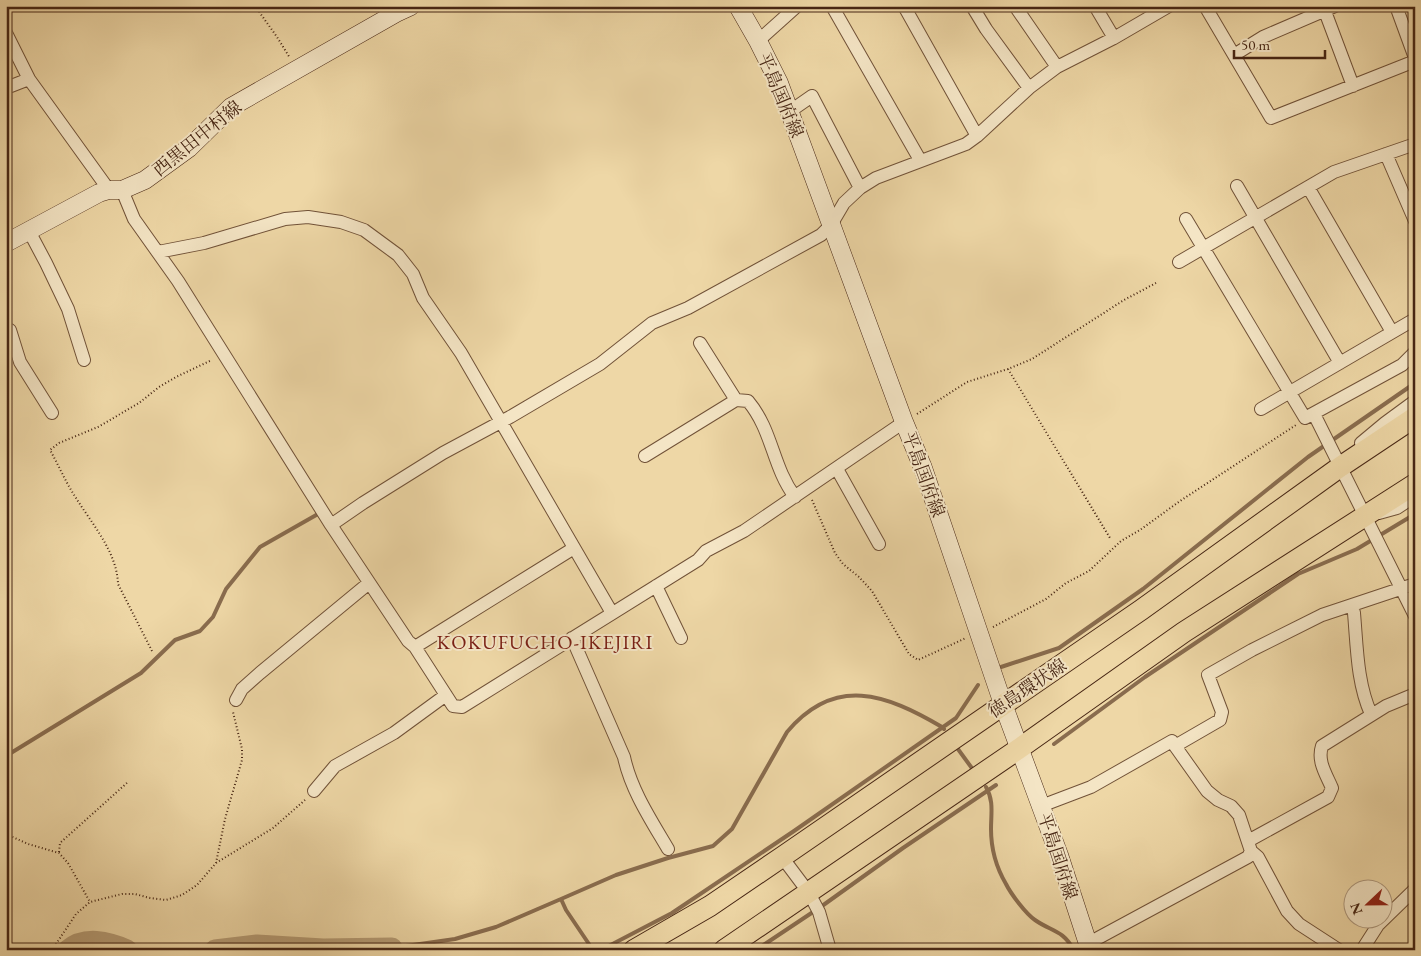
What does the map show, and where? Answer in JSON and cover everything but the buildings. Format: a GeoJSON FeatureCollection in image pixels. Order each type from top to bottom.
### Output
{"type":"FeatureCollection","features":[{"type":"Feature","properties":{"kind":"main road","name":"西黒田中村線"},"geometry":{"type":"LineString","coordinates":[[6,243],[94,195],[146,180],[189,148],[231,107],[411,6]]}},
{"type":"Feature","properties":{"kind":"main road","name":"平島国府線"},"geometry":{"type":"LineString","coordinates":[[738,6],[758,41],[778,83],[904,422],[923,468],[1088,947]]}},
{"type":"Feature","properties":{"kind":"main road","name":"徳島環状線"},"geometry":{"type":"LineString","coordinates":[[634,950],[710,906],[782,857],[1142,610],[1340,467],[1415,417]]}},
{"type":"Feature","properties":{"kind":"main road"},"geometry":{"type":"LineString","coordinates":[[724,950],[814,904],[1020,748],[1184,632],[1373,530],[1415,484]]}},
{"type":"Feature","properties":{"kind":"street"},"geometry":{"type":"LineString","coordinates":[[758,41],[797,6]]}},
{"type":"Feature","properties":{"kind":"street"},"geometry":{"type":"LineString","coordinates":[[832,6],[920,160]]}},
{"type":"Feature","properties":{"kind":"street"},"geometry":{"type":"LineString","coordinates":[[904,6],[978,136]]}},
{"type":"Feature","properties":{"kind":"street"},"geometry":{"type":"LineString","coordinates":[[972,6],[986,29],[1029,88]]}},
{"type":"Feature","properties":{"kind":"street"},"geometry":{"type":"LineString","coordinates":[[1014,6],[1057,67]]}},
{"type":"Feature","properties":{"kind":"street"},"geometry":{"type":"LineString","coordinates":[[1094,6],[1114,38]]}},
{"type":"Feature","properties":{"kind":"street"},"geometry":{"type":"LineString","coordinates":[[331,525],[363,502],[443,453],[501,422],[600,364],[652,323],[688,308],[821,235],[831,225],[844,203],[860,188],[876,178],[966,144],[978,136],[1029,88],[1057,67],[1114,38],[1169,6]]}},
{"type":"Feature","properties":{"kind":"street"},"geometry":{"type":"LineString","coordinates":[[1205,6],[1271,118],[1415,60],[1396,6]]}},
{"type":"Feature","properties":{"kind":"street"},"geometry":{"type":"LineString","coordinates":[[1234,55],[1263,37],[1328,8],[1353,86]]}},
{"type":"Feature","properties":{"kind":"street"},"geometry":{"type":"LineString","coordinates":[[6,33],[28,79],[116,190],[225,354],[331,525],[408,642],[415,647],[454,706],[462,707],[698,560],[706,550],[744,531],[904,422]]}},
{"type":"Feature","properties":{"kind":"street"},"geometry":{"type":"LineString","coordinates":[[6,88],[28,79]]}},
{"type":"Feature","properties":{"kind":"street"},"geometry":{"type":"LineString","coordinates":[[789,112],[812,96],[860,188]]}},
{"type":"Feature","properties":{"kind":"street"},"geometry":{"type":"LineString","coordinates":[[1180,262],[1334,172],[1415,144]]}},
{"type":"Feature","properties":{"kind":"street"},"geometry":{"type":"LineString","coordinates":[[1386,154],[1415,221]]}},
{"type":"Feature","properties":{"kind":"street"},"geometry":{"type":"LineString","coordinates":[[1237,186],[1340,362]]}},
{"type":"Feature","properties":{"kind":"street"},"geometry":{"type":"LineString","coordinates":[[1308,187],[1392,332]]}},
{"type":"Feature","properties":{"kind":"street"},"geometry":{"type":"LineString","coordinates":[[158,252],[204,243],[285,219],[308,217],[341,222],[364,230],[398,255],[413,274],[423,298],[461,353],[612,613]]}},
{"type":"Feature","properties":{"kind":"street"},"geometry":{"type":"LineString","coordinates":[[1186,219],[1289,392],[1310,416],[1329,443],[1415,616]]}},
{"type":"Feature","properties":{"kind":"street"},"geometry":{"type":"LineString","coordinates":[[29,231],[68,310],[84,360]]}},
{"type":"Feature","properties":{"kind":"street"},"geometry":{"type":"LineString","coordinates":[[1261,409],[1415,319]]}},
{"type":"Feature","properties":{"kind":"street"},"geometry":{"type":"LineString","coordinates":[[6,331],[10,330],[20,362],[52,412]]}},
{"type":"Feature","properties":{"kind":"street"},"geometry":{"type":"LineString","coordinates":[[700,343],[736,400]]}},
{"type":"Feature","properties":{"kind":"street"},"geometry":{"type":"LineString","coordinates":[[1310,416],[1402,365],[1415,352]]}},
{"type":"Feature","properties":{"kind":"street"},"geometry":{"type":"LineString","coordinates":[[645,456],[736,400],[748,400],[757,411],[768,434],[779,470],[800,494]]}},
{"type":"Feature","properties":{"kind":"street"},"geometry":{"type":"LineString","coordinates":[[1340,467],[1350,452],[1384,423],[1415,401]]}},
{"type":"Feature","properties":{"kind":"street"},"geometry":{"type":"LineString","coordinates":[[836,468],[876,527],[879,544]]}},
{"type":"Feature","properties":{"kind":"street"},"geometry":{"type":"LineString","coordinates":[[1373,530],[1397,508],[1415,496]]}},
{"type":"Feature","properties":{"kind":"street"},"geometry":{"type":"LineString","coordinates":[[415,647],[574,548]]}},
{"type":"Feature","properties":{"kind":"street"},"geometry":{"type":"LineString","coordinates":[[236,700],[242,690],[260,673],[369,583]]}},
{"type":"Feature","properties":{"kind":"street"},"geometry":{"type":"LineString","coordinates":[[1176,746],[1220,720],[1222,712],[1208,675],[1252,650],[1322,615],[1415,584]]}},
{"type":"Feature","properties":{"kind":"street"},"geometry":{"type":"LineString","coordinates":[[656,586],[681,638]]}},
{"type":"Feature","properties":{"kind":"street"},"geometry":{"type":"LineString","coordinates":[[1352,606],[1359,669],[1364,695],[1371,714]]}},
{"type":"Feature","properties":{"kind":"street"},"geometry":{"type":"LineString","coordinates":[[572,638],[624,757],[627,774],[668,848]]}},
{"type":"Feature","properties":{"kind":"street"},"geometry":{"type":"LineString","coordinates":[[1088,947],[1248,857],[1250,846],[1328,797],[1332,788],[1321,763],[1319,753],[1322,746],[1371,714],[1415,694]]}},
{"type":"Feature","properties":{"kind":"street"},"geometry":{"type":"LineString","coordinates":[[314,792],[335,766],[394,733],[446,695]]}},
{"type":"Feature","properties":{"kind":"street"},"geometry":{"type":"LineString","coordinates":[[1041,806],[1092,787],[1172,741],[1207,791],[1218,800],[1231,806],[1239,815],[1250,846],[1287,910],[1299,924],[1339,950]]}},
{"type":"Feature","properties":{"kind":"street"},"geometry":{"type":"LineString","coordinates":[[782,857],[814,904],[830,950]]}},
{"type":"Feature","properties":{"kind":"street"},"geometry":{"type":"LineString","coordinates":[[1362,950],[1378,926],[1415,889]]}},
{"type":"Feature","properties":{"kind":"path"},"geometry":{"type":"LineString","coordinates":[[255,6],[277,37],[296,70]]}},
{"type":"Feature","properties":{"kind":"path"},"geometry":{"type":"LineString","coordinates":[[904,422],[967,382],[1032,359],[1124,300],[1156,283]]}},
{"type":"Feature","properties":{"kind":"path"},"geometry":{"type":"LineString","coordinates":[[152,651],[118,584],[118,574],[103,538],[75,496],[50,450],[59,444],[98,427],[139,404],[159,387],[176,377],[225,354]]}},
{"type":"Feature","properties":{"kind":"path"},"geometry":{"type":"LineString","coordinates":[[1008,369],[1110,538]]}},
{"type":"Feature","properties":{"kind":"path"},"geometry":{"type":"LineString","coordinates":[[800,494],[813,502],[834,553],[872,591],[909,654],[918,660],[978,632],[988,630],[1046,599],[1066,583],[1089,571],[1121,541],[1310,416]]}},
{"type":"Feature","properties":{"kind":"path"},"geometry":{"type":"LineString","coordinates":[[216,863],[225,819],[242,760],[242,749],[233,712],[236,700]]}},
{"type":"Feature","properties":{"kind":"path"},"geometry":{"type":"LineString","coordinates":[[59,853],[60,843],[128,782]]}},
{"type":"Feature","properties":{"kind":"path"},"geometry":{"type":"LineString","coordinates":[[52,950],[76,914],[90,902],[122,894],[135,894],[166,900],[182,895],[197,885],[216,863],[273,828],[314,792]]}},
{"type":"Feature","properties":{"kind":"path"},"geometry":{"type":"LineString","coordinates":[[6,834],[28,844],[59,853],[68,863],[90,902]]}},
{"type":"Feature","properties":{"kind":"waterway"},"geometry":{"type":"LineString","coordinates":[[1001,667],[1059,648],[1143,589],[1308,457],[1415,383]]}},
{"type":"Feature","properties":{"kind":"waterway"},"geometry":{"type":"LineString","coordinates":[[6,756],[141,673],[175,640],[200,631],[213,617],[226,589],[260,547],[318,514]]}},
{"type":"Feature","properties":{"kind":"waterway"},"geometry":{"type":"LineString","coordinates":[[1054,744],[1145,677],[1298,574],[1357,549],[1415,514]]}},
{"type":"Feature","properties":{"kind":"waterway"},"geometry":{"type":"LineString","coordinates":[[601,950],[672,913],[956,718],[978,685]]}},
{"type":"Feature","properties":{"kind":"waterway"},"geometry":{"type":"LineString","coordinates":[[561,899],[616,875],[713,846],[732,829],[787,732],[805,714],[824,703],[842,697],[862,696],[881,699],[921,715],[944,729]]}},
{"type":"Feature","properties":{"kind":"waterway"},"geometry":{"type":"LineString","coordinates":[[955,745],[974,771]]}},
{"type":"Feature","properties":{"kind":"waterway"},"geometry":{"type":"LineString","coordinates":[[756,950],[996,785]]}},
{"type":"Feature","properties":{"kind":"waterway"},"geometry":{"type":"LineString","coordinates":[[986,787],[991,802],[993,850],[1002,878],[1027,913],[1041,924],[1061,934],[1074,950]]}},
{"type":"Feature","properties":{"kind":"waterway"},"geometry":{"type":"LineString","coordinates":[[392,948],[455,939],[496,927],[561,899],[566,910],[593,950]]}},
{"type":"Feature","properties":{"kind":"waterway"},"geometry":{"type":"LineString","coordinates":[[68,950],[89,941],[104,942],[127,950]]}},
{"type":"Feature","properties":{"kind":"waterway"},"geometry":{"type":"LineString","coordinates":[[215,950],[257,945],[323,949],[392,948]]}},
{"type":"Feature","properties":{"kind":"district","name":"KOKUFUCHO-IKEJIRI"},"geometry":{"type":"Point","coordinates":[545,642]}}]}
